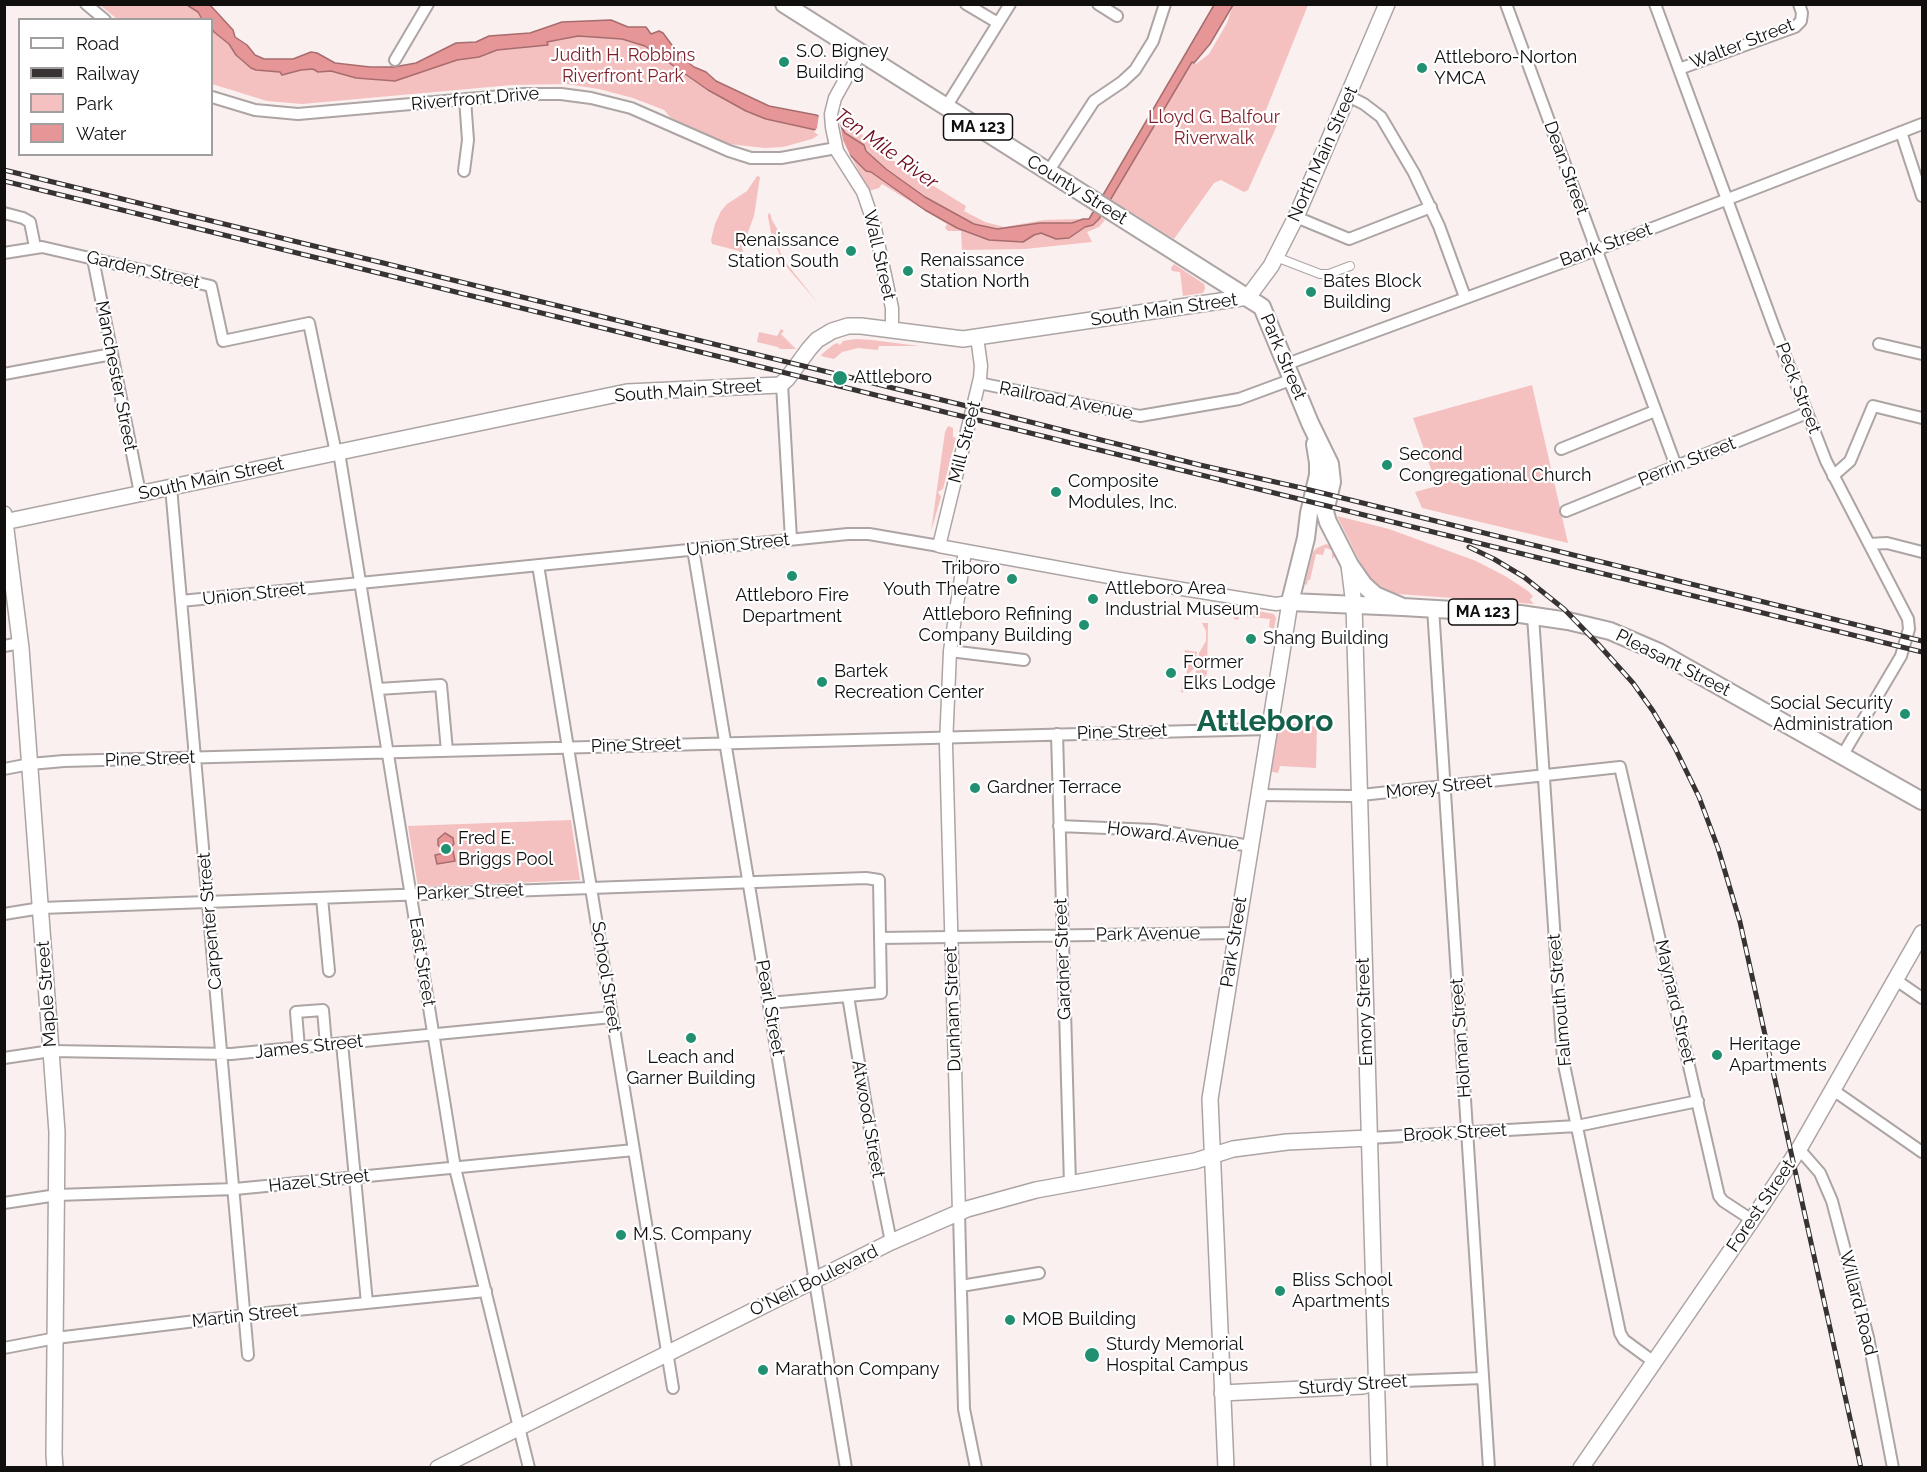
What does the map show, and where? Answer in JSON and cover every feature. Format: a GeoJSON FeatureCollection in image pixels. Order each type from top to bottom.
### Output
{"type":"FeatureCollection","features":[{"type":"Feature","properties":{"kind":"highway","name":"County Street"},"geometry":{"type":"LineString","coordinates":[[784,4],[1248,297]]}},
{"type":"Feature","properties":{"kind":"highway","name":"Park Street"},"geometry":{"type":"LineString","coordinates":[[1248,297],[1264,309],[1331,469],[1332,482],[1325,512],[1346,558]]}},
{"type":"Feature","properties":{"kind":"highway","name":"Park Street"},"geometry":{"type":"LineString","coordinates":[[1290,602],[1318,470],[1310,423]]}},
{"type":"Feature","properties":{"kind":"highway"},"geometry":{"type":"LineString","coordinates":[[1302,552],[1318,539],[1329,537],[1338,541]]}},
{"type":"Feature","properties":{"kind":"highway","name":"MA 123"},"geometry":{"type":"LineString","coordinates":[[1346,558],[1360,581],[1370,591],[1402,607]]}},
{"type":"Feature","properties":{"kind":"highway","name":"Pleasant Street"},"geometry":{"type":"LineString","coordinates":[[1290,602],[1433,608],[1533,616],[1589,625],[1640,642],[1923,801]]}},
{"type":"Feature","properties":{"kind":"main road","name":"North Main Street"},"geometry":{"type":"LineString","coordinates":[[1248,297],[1276,256],[1296,217],[1387,4]]}},
{"type":"Feature","properties":{"kind":"main road","name":"South Main Street"},"geometry":{"type":"LineString","coordinates":[[5,519],[140,494],[627,392],[782,384],[808,349],[820,338],[832,331],[854,325],[954,339],[1248,297]]}},
{"type":"Feature","properties":{"kind":"main road","name":"Maple Street"},"geometry":{"type":"LineString","coordinates":[[5,519],[20,643],[58,1140],[54,1454],[56,1467]]}},
{"type":"Feature","properties":{"kind":"main road","name":"Emory Street"},"geometry":{"type":"LineString","coordinates":[[1346,558],[1352,579],[1354,605],[1379,1467]]}},
{"type":"Feature","properties":{"kind":"main road","name":"Park Street"},"geometry":{"type":"LineString","coordinates":[[1226,1467],[1210,1093],[1290,602]]}},
{"type":"Feature","properties":{"kind":"main road","name":"Forest Street"},"geometry":{"type":"LineString","coordinates":[[1581,1467],[1799,1149],[1860,1039],[1923,933]]}},
{"type":"Feature","properties":{"kind":"main road","name":"Brook Street"},"geometry":{"type":"LineString","coordinates":[[1211,1156],[1233,1149],[1273,1144],[1369,1138]]}},
{"type":"Feature","properties":{"kind":"main road","name":"O'Neil Boulevard"},"geometry":{"type":"LineString","coordinates":[[438,1467],[891,1242],[959,1212],[1009,1197],[1211,1156]]}},
{"type":"Feature","properties":{"kind":"main road","name":"Sturdy Street"},"geometry":{"type":"LineString","coordinates":[[1222,1393],[1363,1386],[1376,1382]]}},
{"type":"Feature","properties":{"kind":"street"},"geometry":{"type":"LineString","coordinates":[[86,4],[103,18]]}},
{"type":"Feature","properties":{"kind":"street"},"geometry":{"type":"LineString","coordinates":[[395,60],[428,4]]}},
{"type":"Feature","properties":{"kind":"street"},"geometry":{"type":"LineString","coordinates":[[966,4],[998,23]]}},
{"type":"Feature","properties":{"kind":"street"},"geometry":{"type":"LineString","coordinates":[[946,107],[1010,4]]}},
{"type":"Feature","properties":{"kind":"street"},"geometry":{"type":"LineString","coordinates":[[1098,4],[1117,16]]}},
{"type":"Feature","properties":{"kind":"street"},"geometry":{"type":"LineString","coordinates":[[1048,172],[1092,103],[1135,70],[1152,40],[1165,4]]}},
{"type":"Feature","properties":{"kind":"street","name":"Dean Street"},"geometry":{"type":"LineString","coordinates":[[1506,4],[1676,466]]}},
{"type":"Feature","properties":{"kind":"street","name":"Peck Street"},"geometry":{"type":"LineString","coordinates":[[1655,4],[1807,413],[1833,476],[1905,612],[1909,626],[1901,656],[1842,756]]}},
{"type":"Feature","properties":{"kind":"street","name":"Walter Street"},"geometry":{"type":"LineString","coordinates":[[1679,69],[1795,27],[1802,18],[1799,4]]}},
{"type":"Feature","properties":{"kind":"street","name":"Wall Street"},"geometry":{"type":"LineString","coordinates":[[860,53],[839,89],[831,119],[836,147],[863,192],[874,224],[892,308],[892,330]]}},
{"type":"Feature","properties":{"kind":"street","name":"Riverfront Drive"},"geometry":{"type":"LineString","coordinates":[[213,97],[255,110],[297,114],[543,93],[598,99],[636,110],[729,151],[758,159],[781,158],[836,147]]}},
{"type":"Feature","properties":{"kind":"street"},"geometry":{"type":"LineString","coordinates":[[1348,96],[1364,104],[1381,117],[1431,207],[1465,297]]}},
{"type":"Feature","properties":{"kind":"street"},"geometry":{"type":"LineString","coordinates":[[464,171],[468,140],[465,99]]}},
{"type":"Feature","properties":{"kind":"street","name":"Bank Street"},"geometry":{"type":"LineString","coordinates":[[1290,372],[1465,297],[1596,250],[1923,124]]}},
{"type":"Feature","properties":{"kind":"street"},"geometry":{"type":"LineString","coordinates":[[1901,132],[1923,196]]}},
{"type":"Feature","properties":{"kind":"street"},"geometry":{"type":"LineString","coordinates":[[1296,217],[1349,239],[1431,207]]}},
{"type":"Feature","properties":{"kind":"street"},"geometry":{"type":"LineString","coordinates":[[4,213],[28,220],[35,247]]}},
{"type":"Feature","properties":{"kind":"street","name":"Garden Street"},"geometry":{"type":"LineString","coordinates":[[4,253],[35,247],[211,286],[223,341],[309,323]]}},
{"type":"Feature","properties":{"kind":"street"},"geometry":{"type":"LineString","coordinates":[[1276,256],[1320,274],[1329,274],[1350,266]]}},
{"type":"Feature","properties":{"kind":"street","name":"Manchester Street"},"geometry":{"type":"LineString","coordinates":[[93,259],[140,494]]}},
{"type":"Feature","properties":{"kind":"street","name":"East Street"},"geometry":{"type":"LineString","coordinates":[[309,323],[337,452],[361,583],[455,1168],[529,1467]]}},
{"type":"Feature","properties":{"kind":"street","name":"Mill Street"},"geometry":{"type":"LineString","coordinates":[[939,546],[979,383],[981,366],[976,337]]}},
{"type":"Feature","properties":{"kind":"street"},"geometry":{"type":"LineString","coordinates":[[1880,344],[1923,354]]}},
{"type":"Feature","properties":{"kind":"street"},"geometry":{"type":"LineString","coordinates":[[4,374],[112,354]]}},
{"type":"Feature","properties":{"kind":"street","name":"Railroad Avenue"},"geometry":{"type":"LineString","coordinates":[[979,383],[1140,416],[1239,399],[1290,372]]}},
{"type":"Feature","properties":{"kind":"street"},"geometry":{"type":"LineString","coordinates":[[782,384],[791,539]]}},
{"type":"Feature","properties":{"kind":"street"},"geometry":{"type":"LineString","coordinates":[[1833,476],[1850,460],[1874,405],[1923,418]]}},
{"type":"Feature","properties":{"kind":"street"},"geometry":{"type":"LineString","coordinates":[[1561,449],[1655,411]]}},
{"type":"Feature","properties":{"kind":"street","name":"Perrin Street"},"geometry":{"type":"LineString","coordinates":[[1566,511],[1807,413]]}},
{"type":"Feature","properties":{"kind":"street","name":"Carpenter Street"},"geometry":{"type":"LineString","coordinates":[[171,487],[248,1355]]}},
{"type":"Feature","properties":{"kind":"street","name":"Union Street"},"geometry":{"type":"LineString","coordinates":[[181,601],[861,533],[1069,571],[1264,602],[1281,604],[1290,602]]}},
{"type":"Feature","properties":{"kind":"street"},"geometry":{"type":"LineString","coordinates":[[1869,544],[1887,543],[1923,552]]}},
{"type":"Feature","properties":{"kind":"street","name":"Pearl Street"},"geometry":{"type":"LineString","coordinates":[[693,549],[846,1467]]}},
{"type":"Feature","properties":{"kind":"street","name":"Dunham Street"},"geometry":{"type":"LineString","coordinates":[[965,551],[950,651],[946,737],[964,1413],[976,1467]]}},
{"type":"Feature","properties":{"kind":"street","name":"School Street"},"geometry":{"type":"LineString","coordinates":[[538,565],[673,1388]]}},
{"type":"Feature","properties":{"kind":"street","name":"Holman Street"},"geometry":{"type":"LineString","coordinates":[[1433,608],[1489,1467]]}},
{"type":"Feature","properties":{"kind":"street","name":"Falmouth Street"},"geometry":{"type":"LineString","coordinates":[[1533,616],[1562,1053],[1620,1334],[1624,1340],[1654,1362]]}},
{"type":"Feature","properties":{"kind":"street"},"geometry":{"type":"LineString","coordinates":[[4,646],[20,643]]}},
{"type":"Feature","properties":{"kind":"street"},"geometry":{"type":"LineString","coordinates":[[950,651],[1024,660]]}},
{"type":"Feature","properties":{"kind":"street"},"geometry":{"type":"LineString","coordinates":[[378,689],[441,685],[447,751]]}},
{"type":"Feature","properties":{"kind":"street","name":"Pine Street"},"geometry":{"type":"LineString","coordinates":[[4,769],[30,764],[195,758],[1268,729]]}},
{"type":"Feature","properties":{"kind":"street","name":"Gardner Street"},"geometry":{"type":"LineString","coordinates":[[1057,734],[1070,1184]]}},
{"type":"Feature","properties":{"kind":"street","name":"Morey Street"},"geometry":{"type":"LineString","coordinates":[[1258,795],[1359,795],[1620,767]]}},
{"type":"Feature","properties":{"kind":"street","name":"Maynard Street"},"geometry":{"type":"LineString","coordinates":[[1620,767],[1720,1198],[1752,1220]]}},
{"type":"Feature","properties":{"kind":"street","name":"Howard Avenue"},"geometry":{"type":"LineString","coordinates":[[1059,826],[1154,830],[1250,846]]}},
{"type":"Feature","properties":{"kind":"street","name":"Parker Street"},"geometry":{"type":"LineString","coordinates":[[4,914],[40,908],[866,878],[879,880],[880,938]]}},
{"type":"Feature","properties":{"kind":"street"},"geometry":{"type":"LineString","coordinates":[[322,898],[328,971]]}},
{"type":"Feature","properties":{"kind":"street","name":"Park Avenue"},"geometry":{"type":"LineString","coordinates":[[880,938],[1236,933]]}},
{"type":"Feature","properties":{"kind":"street"},"geometry":{"type":"LineString","coordinates":[[769,1003],[881,993],[880,938]]}},
{"type":"Feature","properties":{"kind":"street"},"geometry":{"type":"LineString","coordinates":[[1896,980],[1923,998]]}},
{"type":"Feature","properties":{"kind":"street","name":"Atwood Street"},"geometry":{"type":"LineString","coordinates":[[848,996],[891,1242]]}},
{"type":"Feature","properties":{"kind":"street"},"geometry":{"type":"LineString","coordinates":[[299,1048],[296,1012],[323,1010],[326,1045]]}},
{"type":"Feature","properties":{"kind":"street","name":"James Street"},"geometry":{"type":"LineString","coordinates":[[4,1058],[51,1051],[222,1055],[612,1017]]}},
{"type":"Feature","properties":{"kind":"street"},"geometry":{"type":"LineString","coordinates":[[342,1043],[367,1303]]}},
{"type":"Feature","properties":{"kind":"street"},"geometry":{"type":"LineString","coordinates":[[1833,1090],[1923,1152]]}},
{"type":"Feature","properties":{"kind":"street","name":"Brook Street"},"geometry":{"type":"LineString","coordinates":[[1369,1138],[1577,1126],[1698,1101]]}},
{"type":"Feature","properties":{"kind":"street","name":"Willard Road"},"geometry":{"type":"LineString","coordinates":[[1799,1149],[1820,1173],[1832,1200],[1863,1318],[1893,1467]]}},
{"type":"Feature","properties":{"kind":"street","name":"Hazel Street"},"geometry":{"type":"LineString","coordinates":[[4,1203],[57,1195],[235,1189],[634,1150]]}},
{"type":"Feature","properties":{"kind":"street"},"geometry":{"type":"LineString","coordinates":[[961,1286],[1039,1273]]}},
{"type":"Feature","properties":{"kind":"street","name":"Martin Street"},"geometry":{"type":"LineString","coordinates":[[4,1348],[56,1338],[246,1315],[486,1291]]}},
{"type":"Feature","properties":{"kind":"street","name":"Sturdy Street"},"geometry":{"type":"LineString","coordinates":[[1376,1382],[1483,1378]]}},
{"type":"Feature","properties":{"kind":"green space"},"geometry":{"type":"Polygon","coordinates":[[[100,5],[187,5],[198,12],[201,18],[116,18],[100,5]]]}},
{"type":"Feature","properties":{"kind":"green space","name":"Lloyd G. Balfour Riverwalk"},"geometry":{"type":"Polygon","coordinates":[[[1233,5],[1308,5],[1264,115],[1279,121],[1248,190],[1244,192],[1221,180],[1214,183],[1174,239],[1111,200],[1192,62],[1196,64],[1209,54],[1227,23],[1233,5]]]}},
{"type":"Feature","properties":{"kind":"green space","name":"Judith H. Robbins Riverfront Park"},"geometry":{"type":"Polygon","coordinates":[[[213,30],[229,44],[236,55],[256,70],[280,72],[282,75],[313,69],[318,72],[331,71],[356,78],[390,81],[456,60],[479,57],[497,50],[547,45],[547,42],[578,36],[617,38],[645,46],[705,88],[746,111],[766,119],[810,128],[820,134],[812,139],[783,147],[765,148],[729,144],[679,122],[664,110],[633,98],[599,89],[566,84],[512,85],[302,104],[267,101],[213,84],[213,30]]]}},
{"type":"Feature","properties":{"kind":"green space"},"geometry":{"type":"Polygon","coordinates":[[[841,108],[846,109],[855,120],[858,131],[889,158],[966,206],[964,211],[985,222],[1004,227],[1044,220],[1080,219],[1072,223],[1040,223],[997,229],[974,224],[925,197],[886,169],[866,150],[864,145],[841,129],[841,108]]]}},
{"type":"Feature","properties":{"kind":"green space"},"geometry":{"type":"Polygon","coordinates":[[[852,158],[866,171],[871,172],[925,210],[957,228],[985,238],[1019,240],[1041,233],[1052,237],[1093,225],[1100,217],[1105,220],[1099,227],[1087,232],[1092,242],[1025,249],[962,250],[961,231],[948,231],[945,228],[947,224],[882,184],[879,188],[869,191],[852,158]]]}},
{"type":"Feature","properties":{"kind":"green space"},"geometry":{"type":"Polygon","coordinates":[[[757,176],[760,177],[754,216],[742,248],[747,265],[744,266],[741,259],[739,260],[739,251],[712,244],[711,240],[721,211],[727,204],[747,191],[757,176]]]}},
{"type":"Feature","properties":{"kind":"green space"},"geometry":{"type":"Polygon","coordinates":[[[770,213],[779,232],[778,246],[783,259],[818,303],[785,265],[772,238],[768,217],[770,213]]]}},
{"type":"Feature","properties":{"kind":"green space"},"geometry":{"type":"Polygon","coordinates":[[[1174,264],[1204,284],[1203,293],[1183,296],[1180,272],[1172,271],[1171,268],[1174,264]]]}},
{"type":"Feature","properties":{"kind":"green space"},"geometry":{"type":"Polygon","coordinates":[[[781,329],[784,331],[781,334],[796,349],[780,349],[757,342],[759,332],[777,336],[781,329]]]}},
{"type":"Feature","properties":{"kind":"green space"},"geometry":{"type":"Polygon","coordinates":[[[856,339],[919,346],[879,346],[878,350],[858,348],[842,352],[834,359],[821,356],[837,343],[840,345],[843,341],[856,339]]]}},
{"type":"Feature","properties":{"kind":"green space"},"geometry":{"type":"Polygon","coordinates":[[[1532,385],[1568,543],[1422,508],[1415,492],[1437,486],[1413,418],[1532,385]]]}},
{"type":"Feature","properties":{"kind":"green space"},"geometry":{"type":"Polygon","coordinates":[[[948,426],[953,428],[953,437],[956,438],[943,489],[938,492],[941,497],[931,531],[945,432],[948,426]]]}},
{"type":"Feature","properties":{"kind":"green space"},"geometry":{"type":"Polygon","coordinates":[[[1337,516],[1389,529],[1476,561],[1528,591],[1533,596],[1530,600],[1534,604],[1398,594],[1381,590],[1368,578],[1337,516]]]}},
{"type":"Feature","properties":{"kind":"green space"},"geometry":{"type":"Polygon","coordinates":[[[1326,544],[1334,547],[1338,553],[1332,558],[1332,550],[1325,548],[1323,555],[1316,554],[1307,585],[1305,584],[1313,552],[1326,544]]]}},
{"type":"Feature","properties":{"kind":"green space"},"geometry":{"type":"Polygon","coordinates":[[[1235,607],[1274,614],[1276,618],[1274,629],[1269,627],[1270,619],[1239,616],[1238,620],[1234,619],[1235,607]]]}},
{"type":"Feature","properties":{"kind":"green space"},"geometry":{"type":"Polygon","coordinates":[[[1202,623],[1208,623],[1207,674],[1203,679],[1193,677],[1198,667],[1199,653],[1206,641],[1206,631],[1202,623]]]}},
{"type":"Feature","properties":{"kind":"green space"},"geometry":{"type":"Polygon","coordinates":[[[1185,650],[1197,652],[1195,668],[1188,674],[1186,690],[1181,693],[1189,658],[1184,657],[1185,650]]]}},
{"type":"Feature","properties":{"kind":"green space"},"geometry":{"type":"Polygon","coordinates":[[[1291,723],[1317,727],[1316,768],[1280,766],[1278,773],[1269,771],[1277,730],[1284,730],[1291,723]]]}},
{"type":"Feature","properties":{"kind":"green space"},"geometry":{"type":"Polygon","coordinates":[[[571,820],[580,880],[418,887],[408,826],[571,820]]]}},
{"type":"Feature","properties":{"kind":"water"},"geometry":{"type":"Polygon","coordinates":[[[187,5],[210,5],[233,30],[235,37],[247,45],[255,55],[264,59],[293,59],[311,52],[335,63],[370,67],[394,67],[416,63],[456,43],[476,42],[489,36],[530,33],[562,22],[611,20],[628,27],[646,27],[651,34],[659,31],[663,33],[680,56],[716,81],[769,106],[816,115],[840,125],[845,133],[864,145],[866,151],[886,169],[925,197],[974,224],[997,229],[1040,223],[1072,223],[1089,219],[1214,5],[1233,5],[1210,44],[1194,63],[1192,62],[1099,219],[1093,225],[1085,227],[1069,238],[1056,239],[1041,233],[1023,242],[989,240],[957,228],[925,210],[871,172],[866,171],[848,153],[816,130],[766,119],[746,111],[708,90],[645,46],[622,39],[578,36],[547,42],[548,45],[497,50],[479,57],[457,60],[395,81],[356,78],[331,71],[318,72],[313,69],[282,75],[280,72],[251,68],[236,55],[229,44],[214,32],[213,18],[201,18],[198,12],[187,5]]]}},
{"type":"Feature","properties":{"kind":"water","name":"Fred E. Briggs Pool"},"geometry":{"type":"Polygon","coordinates":[[[445,833],[453,838],[454,844],[449,849],[450,852],[453,851],[455,861],[437,864],[435,855],[445,853],[438,845],[438,839],[445,833]]]}},
{"type":"Feature","properties":{"kind":"pier"},"geometry":{"type":"Polygon","coordinates":[[[819,114],[840,123],[843,140],[851,157],[814,132],[817,128],[819,114]]]}},
{"type":"Feature","properties":{"kind":"railway"},"geometry":{"type":"LineString","coordinates":[[4,170],[1922,641]]}},
{"type":"Feature","properties":{"kind":"railway"},"geometry":{"type":"LineString","coordinates":[[4,181],[1922,652]]}},
{"type":"Feature","properties":{"kind":"railway"},"geometry":{"type":"LineString","coordinates":[[1469,547],[1524,577],[1564,609],[1598,644],[1633,683],[1653,711],[1675,748],[1699,797],[1718,848],[1740,922],[1861,1468]]}},
{"type":"Feature","properties":{"kind":"place","name":"S.O. Bigney Building"},"geometry":{"type":"Point","coordinates":[784,62]}},
{"type":"Feature","properties":{"kind":"place","name":"Attleboro-Norton YMCA"},"geometry":{"type":"Point","coordinates":[1422,68]}},
{"type":"Feature","properties":{"kind":"place","name":"Renaissance Station South"},"geometry":{"type":"Point","coordinates":[851,251]}},
{"type":"Feature","properties":{"kind":"place","name":"Renaissance Station North"},"geometry":{"type":"Point","coordinates":[908,271]}},
{"type":"Feature","properties":{"kind":"place","name":"Bates Block Building"},"geometry":{"type":"Point","coordinates":[1311,292]}},
{"type":"Feature","properties":{"kind":"place","name":"Attleboro"},"geometry":{"type":"Point","coordinates":[840,378]}},
{"type":"Feature","properties":{"kind":"place","name":"Second Congregational Church"},"geometry":{"type":"Point","coordinates":[1387,465]}},
{"type":"Feature","properties":{"kind":"place","name":"Composite Modules, Inc."},"geometry":{"type":"Point","coordinates":[1056,492]}},
{"type":"Feature","properties":{"kind":"place","name":"Attleboro Fire Department"},"geometry":{"type":"Point","coordinates":[792,576]}},
{"type":"Feature","properties":{"kind":"place","name":"Triboro Youth Theatre"},"geometry":{"type":"Point","coordinates":[1012,579]}},
{"type":"Feature","properties":{"kind":"place","name":"Attleboro Area Industrial Museum"},"geometry":{"type":"Point","coordinates":[1093,599]}},
{"type":"Feature","properties":{"kind":"place","name":"Attleboro Refining Company Building"},"geometry":{"type":"Point","coordinates":[1084,625]}},
{"type":"Feature","properties":{"kind":"place","name":"Shang Building"},"geometry":{"type":"Point","coordinates":[1251,639]}},
{"type":"Feature","properties":{"kind":"place","name":"Former Elks Lodge"},"geometry":{"type":"Point","coordinates":[1171,673]}},
{"type":"Feature","properties":{"kind":"place","name":"Bartek Recreation Center"},"geometry":{"type":"Point","coordinates":[822,682]}},
{"type":"Feature","properties":{"kind":"place","name":"Social Security Administration"},"geometry":{"type":"Point","coordinates":[1905,714]}},
{"type":"Feature","properties":{"kind":"place","name":"Gardner Terrace"},"geometry":{"type":"Point","coordinates":[975,788]}},
{"type":"Feature","properties":{"kind":"place","name":"Fred E. Briggs Pool"},"geometry":{"type":"Point","coordinates":[446,849]}},
{"type":"Feature","properties":{"kind":"place","name":"Leach and Garner Building"},"geometry":{"type":"Point","coordinates":[691,1038]}},
{"type":"Feature","properties":{"kind":"place","name":"Heritage Apartments"},"geometry":{"type":"Point","coordinates":[1717,1055]}},
{"type":"Feature","properties":{"kind":"place","name":"M.S. Company"},"geometry":{"type":"Point","coordinates":[621,1235]}},
{"type":"Feature","properties":{"kind":"place","name":"Bliss School Apartments"},"geometry":{"type":"Point","coordinates":[1280,1291]}},
{"type":"Feature","properties":{"kind":"place","name":"MOB Building"},"geometry":{"type":"Point","coordinates":[1010,1320]}},
{"type":"Feature","properties":{"kind":"place","name":"Sturdy Memorial Hospital Campus"},"geometry":{"type":"Point","coordinates":[1092,1355]}},
{"type":"Feature","properties":{"kind":"place","name":"Marathon Company"},"geometry":{"type":"Point","coordinates":[763,1370]}},
{"type":"Feature","properties":{"kind":"district","name":"Attleboro"},"geometry":{"type":"Point","coordinates":[1265,722]}},
{"type":"Feature","properties":{"kind":"water label","name":"Ten Mile River"},"geometry":{"type":"Point","coordinates":[886,149]}}]}
